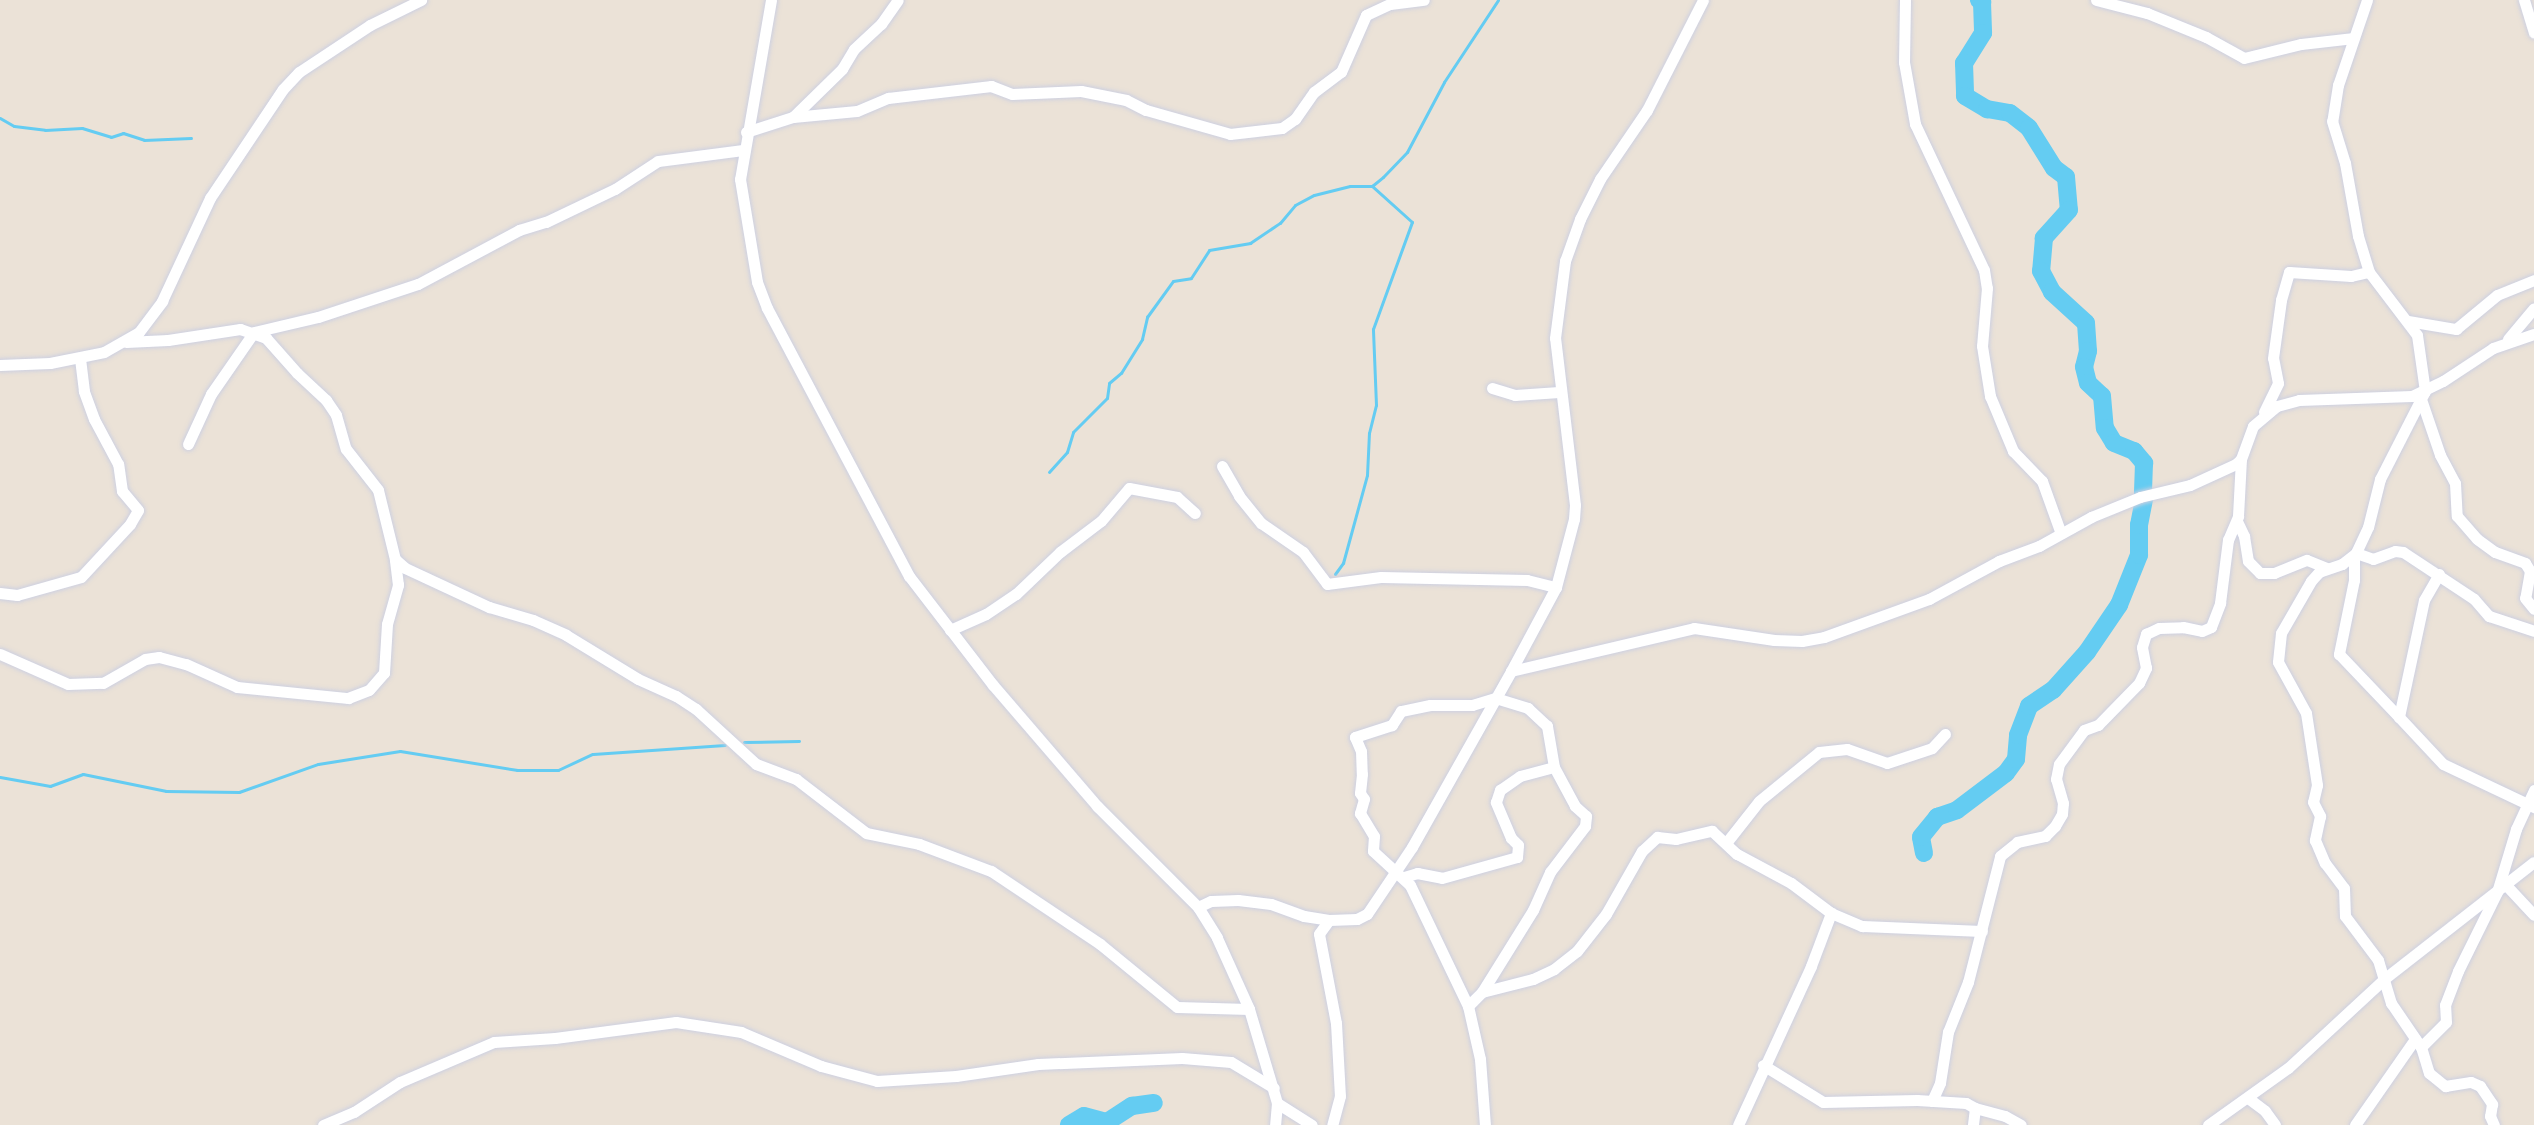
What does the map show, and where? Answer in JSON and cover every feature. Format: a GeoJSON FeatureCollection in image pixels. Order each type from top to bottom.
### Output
{"type":"FeatureCollection","features":[{"type":"Feature","properties":{"kind":"street"},"geometry":{"type":"LineString","coordinates":[[126,342],[149,322],[210,198],[283,89],[299,72],[370,25],[421,0]]}},
{"type":"Feature","properties":{"kind":"street"},"geometry":{"type":"LineString","coordinates":[[771,0],[740,179],[762,296],[893,550],[950,630],[1097,806],[1198,907],[1231,966],[1249,1009],[1274,1088],[1277,1103],[1275,1125]]}},
{"type":"Feature","properties":{"kind":"street"},"geometry":{"type":"LineString","coordinates":[[793,117],[842,69],[854,49],[886,18],[898,0]]}},
{"type":"Feature","properties":{"kind":"street"},"geometry":{"type":"LineString","coordinates":[[746,132],[793,117],[857,111],[888,98],[991,86],[1012,94],[1081,91],[1126,100],[1146,110],[1230,134],[1282,128],[1295,119],[1314,92],[1341,72],[1366,15],[1390,4],[1424,0]]}},
{"type":"Feature","properties":{"kind":"street"},"geometry":{"type":"LineString","coordinates":[[1198,907],[1211,901],[1238,900],[1271,904],[1304,916],[1329,920],[1357,919],[1367,914],[1401,873],[1556,587],[1575,505],[1559,392],[1556,315],[1572,237],[1600,179],[1647,110],[1678,55],[1703,0]]}},
{"type":"Feature","properties":{"kind":"street"},"geometry":{"type":"LineString","coordinates":[[1905,0],[1904,62],[1915,124],[1984,270],[1987,288],[1982,346],[1990,396],[2013,451],[2042,481],[2060,531]]}},
{"type":"Feature","properties":{"kind":"street"},"geometry":{"type":"LineString","coordinates":[[2096,0],[2147,13],[2206,37],[2244,58],[2301,44],[2354,38]]}},
{"type":"Feature","properties":{"kind":"street"},"geometry":{"type":"LineString","coordinates":[[2367,0],[2338,85],[2332,121],[2345,163],[2358,236],[2369,272],[2389,302],[2408,321],[2420,343],[2424,396],[2440,455],[2455,483],[2457,516],[2463,526],[2495,552],[2525,563],[2530,571],[2525,598],[2534,609]]}},
{"type":"Feature","properties":{"kind":"street"},"geometry":{"type":"LineString","coordinates":[[2524,0],[2534,32]]}},
{"type":"Feature","properties":{"kind":"street"},"geometry":{"type":"LineString","coordinates":[[188,444],[211,394],[254,332],[318,317],[418,284],[519,230],[546,222],[615,189],[658,161],[743,150]]}},
{"type":"Feature","properties":{"kind":"street"},"geometry":{"type":"LineString","coordinates":[[1932,1101],[1940,1083],[1948,1032],[1968,982],[2000,856],[2017,842],[2045,836],[2055,826],[2062,814],[2063,803],[2056,779],[2059,764],[2084,730],[2098,725],[2139,683],[2146,668],[2142,647],[2146,634],[2159,628],[2183,627],[2202,631],[2211,627],[2220,603],[2230,535],[2237,521],[2241,459],[2247,437],[2263,414],[2278,383],[2273,358],[2281,300],[2289,272],[2351,276],[2369,272]]}},
{"type":"Feature","properties":{"kind":"street"},"geometry":{"type":"LineString","coordinates":[[2408,321],[2456,329],[2497,295],[2534,280]]}},
{"type":"Feature","properties":{"kind":"street"},"geometry":{"type":"LineString","coordinates":[[2531,806],[2443,764],[2429,754],[2399,717],[2339,654],[2354,580],[2355,554],[2368,527],[2380,479],[2424,396],[2505,342],[2534,308]]}},
{"type":"Feature","properties":{"kind":"street"},"geometry":{"type":"LineString","coordinates":[[0,365],[80,358],[126,342],[240,329],[266,338],[326,400],[336,415],[346,449],[378,490],[395,559],[398,585],[387,624],[384,673],[369,690],[348,698],[237,687],[186,664],[159,657],[145,659],[103,683],[68,684],[0,654]]}},
{"type":"Feature","properties":{"kind":"street"},"geometry":{"type":"LineString","coordinates":[[2505,342],[2534,334]]}},
{"type":"Feature","properties":{"kind":"street"},"geometry":{"type":"LineString","coordinates":[[0,593],[17,595],[81,577],[130,524],[138,510],[122,491],[118,464],[94,419],[84,391],[80,358]]}},
{"type":"Feature","properties":{"kind":"street"},"geometry":{"type":"LineString","coordinates":[[1492,388],[1515,395],[1559,392]]}},
{"type":"Feature","properties":{"kind":"street"},"geometry":{"type":"LineString","coordinates":[[2263,414],[2299,400],[2424,396]]}},
{"type":"Feature","properties":{"kind":"street"},"geometry":{"type":"LineString","coordinates":[[1511,671],[1694,628],[1774,640],[1811,640],[1929,599],[1999,561],[2039,546],[2060,531],[2140,497],[2207,478],[2241,459]]}},
{"type":"Feature","properties":{"kind":"street"},"geometry":{"type":"LineString","coordinates":[[1222,466],[1239,496],[1261,523],[1303,552],[1327,584],[1381,577],[1527,580],[1556,587]]}},
{"type":"Feature","properties":{"kind":"street"},"geometry":{"type":"LineString","coordinates":[[950,630],[1016,594],[1060,552],[1101,521],[1129,488],[1177,497],[1195,513]]}},
{"type":"Feature","properties":{"kind":"street"},"geometry":{"type":"LineString","coordinates":[[2237,521],[2244,536],[2248,561],[2260,573],[2274,573],[2307,560],[2327,568]]}},
{"type":"Feature","properties":{"kind":"street"},"geometry":{"type":"LineString","coordinates":[[2494,1125],[2489,1095],[2471,1082],[2440,1083],[2429,1073],[2418,1043],[2391,1003],[2378,960],[2345,916],[2344,888],[2325,863],[2315,840],[2320,816],[2313,802],[2317,785],[2308,723],[2301,702],[2278,662],[2281,633],[2311,581],[2327,568],[2355,554],[2373,559],[2395,551],[2403,552],[2474,599],[2489,616],[2534,631]]}},
{"type":"Feature","properties":{"kind":"street"},"geometry":{"type":"LineString","coordinates":[[395,559],[405,568],[471,599],[566,635],[638,679],[676,696],[696,709],[756,764],[796,779],[866,833],[919,844],[991,871],[1100,944],[1177,1007],[1249,1009]]}},
{"type":"Feature","properties":{"kind":"street"},"geometry":{"type":"LineString","coordinates":[[2399,717],[2424,600],[2439,574]]}},
{"type":"Feature","properties":{"kind":"street"},"geometry":{"type":"LineString","coordinates":[[1468,1006],[1482,992],[1533,910],[1550,872],[1585,826],[1586,816],[1575,806],[1554,767],[1547,726],[1528,708],[1495,698],[1472,705],[1430,705],[1401,711],[1392,725],[1355,737],[1361,751],[1360,793],[1364,799],[1360,813],[1374,836],[1373,851],[1401,873],[1468,1006],[1480,1059],[1485,1125]]}},
{"type":"Feature","properties":{"kind":"street"},"geometry":{"type":"LineString","coordinates":[[1726,843],[1759,801],[1819,752],[1847,749],[1887,763],[1932,748],[1945,734]]}},
{"type":"Feature","properties":{"kind":"street"},"geometry":{"type":"LineString","coordinates":[[1401,873],[1442,878],[1517,857],[1518,845],[1503,823],[1496,802],[1500,790],[1520,776],[1554,767]]}},
{"type":"Feature","properties":{"kind":"street"},"geometry":{"type":"LineString","coordinates":[[2355,1125],[2418,1043],[2446,1022],[2445,1005],[2458,971],[2501,888],[2534,790]]}},
{"type":"Feature","properties":{"kind":"street"},"geometry":{"type":"LineString","coordinates":[[1482,992],[1533,979],[1577,951],[1606,914],[1650,841],[1712,831],[1737,854],[1791,883],[1831,913],[1871,928],[1982,931]]}},
{"type":"Feature","properties":{"kind":"street"},"geometry":{"type":"LineString","coordinates":[[2208,1125],[2318,1043],[2384,979],[2534,862]]}},
{"type":"Feature","properties":{"kind":"street"},"geometry":{"type":"LineString","coordinates":[[2501,888],[2534,915]]}},
{"type":"Feature","properties":{"kind":"street"},"geometry":{"type":"LineString","coordinates":[[1738,1125],[1811,966],[1831,913]]}},
{"type":"Feature","properties":{"kind":"street"},"geometry":{"type":"LineString","coordinates":[[1329,920],[1319,934],[1336,1023],[1340,1096],[1332,1125]]}},
{"type":"Feature","properties":{"kind":"street"},"geometry":{"type":"LineString","coordinates":[[323,1125],[354,1112],[400,1082],[494,1042],[555,1038],[676,1022],[741,1032],[821,1066],[877,1081],[956,1076],[1038,1064],[1182,1058],[1231,1062],[1274,1088]]}},
{"type":"Feature","properties":{"kind":"street"},"geometry":{"type":"LineString","coordinates":[[1763,1065],[1823,1102],[1966,1103],[2005,1116],[2021,1125]]}},
{"type":"Feature","properties":{"kind":"street"},"geometry":{"type":"LineString","coordinates":[[2248,1098],[2265,1111],[2275,1125]]}},
{"type":"Feature","properties":{"kind":"street"},"geometry":{"type":"LineString","coordinates":[[1277,1103],[1312,1125]]}},
{"type":"Feature","properties":{"kind":"street"},"geometry":{"type":"LineString","coordinates":[[1973,1125],[1975,1108]]}},
{"type":"Feature","properties":{"kind":"waterway"},"geometry":{"type":"LineString","coordinates":[[1049,472],[1067,452],[1073,432],[1107,398],[1109,383],[1121,373],[1142,339],[1147,317],[1173,281],[1191,278],[1209,250],[1250,243],[1280,223],[1295,205],[1314,195],[1350,186],[1372,186],[1383,177],[1407,152],[1444,82],[1498,0]]}},
{"type":"Feature","properties":{"kind":"waterway"},"geometry":{"type":"LineString","coordinates":[[1979,0],[1982,2],[1983,33],[1964,63],[1965,96],[1987,109],[2010,113],[2029,128],[2054,168],[2066,177],[2069,210],[2044,238],[2041,271],[2052,292],[2086,323],[2088,351],[2084,367],[2088,383],[2102,396],[2105,428],[2114,443],[2134,451],[2144,463],[2143,493]]}},
{"type":"Feature","properties":{"kind":"waterway"},"geometry":{"type":"LineString","coordinates":[[0,118],[14,126],[45,130],[82,128],[111,137],[123,133],[144,140],[191,138]]}},
{"type":"Feature","properties":{"kind":"waterway"},"geometry":{"type":"LineString","coordinates":[[1335,574],[1343,563],[1367,475],[1369,433],[1376,405],[1373,329],[1412,222],[1372,186]]}},
{"type":"Feature","properties":{"kind":"waterway"},"geometry":{"type":"LineString","coordinates":[[1924,853],[1921,837],[1937,817],[1957,810],[2006,773],[2016,759],[2018,735],[2029,706],[2053,690],[2087,652],[2119,605],[2139,555],[2139,525],[2144,499]]}},
{"type":"Feature","properties":{"kind":"waterway"},"geometry":{"type":"LineString","coordinates":[[744,742],[799,741]]}},
{"type":"Feature","properties":{"kind":"waterway"},"geometry":{"type":"LineString","coordinates":[[0,777],[50,786],[83,774],[166,791],[239,792],[318,764],[400,751],[517,770],[558,770],[593,754],[725,745]]}},
{"type":"Feature","properties":{"kind":"waterway"},"geometry":{"type":"LineString","coordinates":[[1069,1125],[1084,1116],[1107,1122],[1132,1106],[1154,1103]]}}]}
